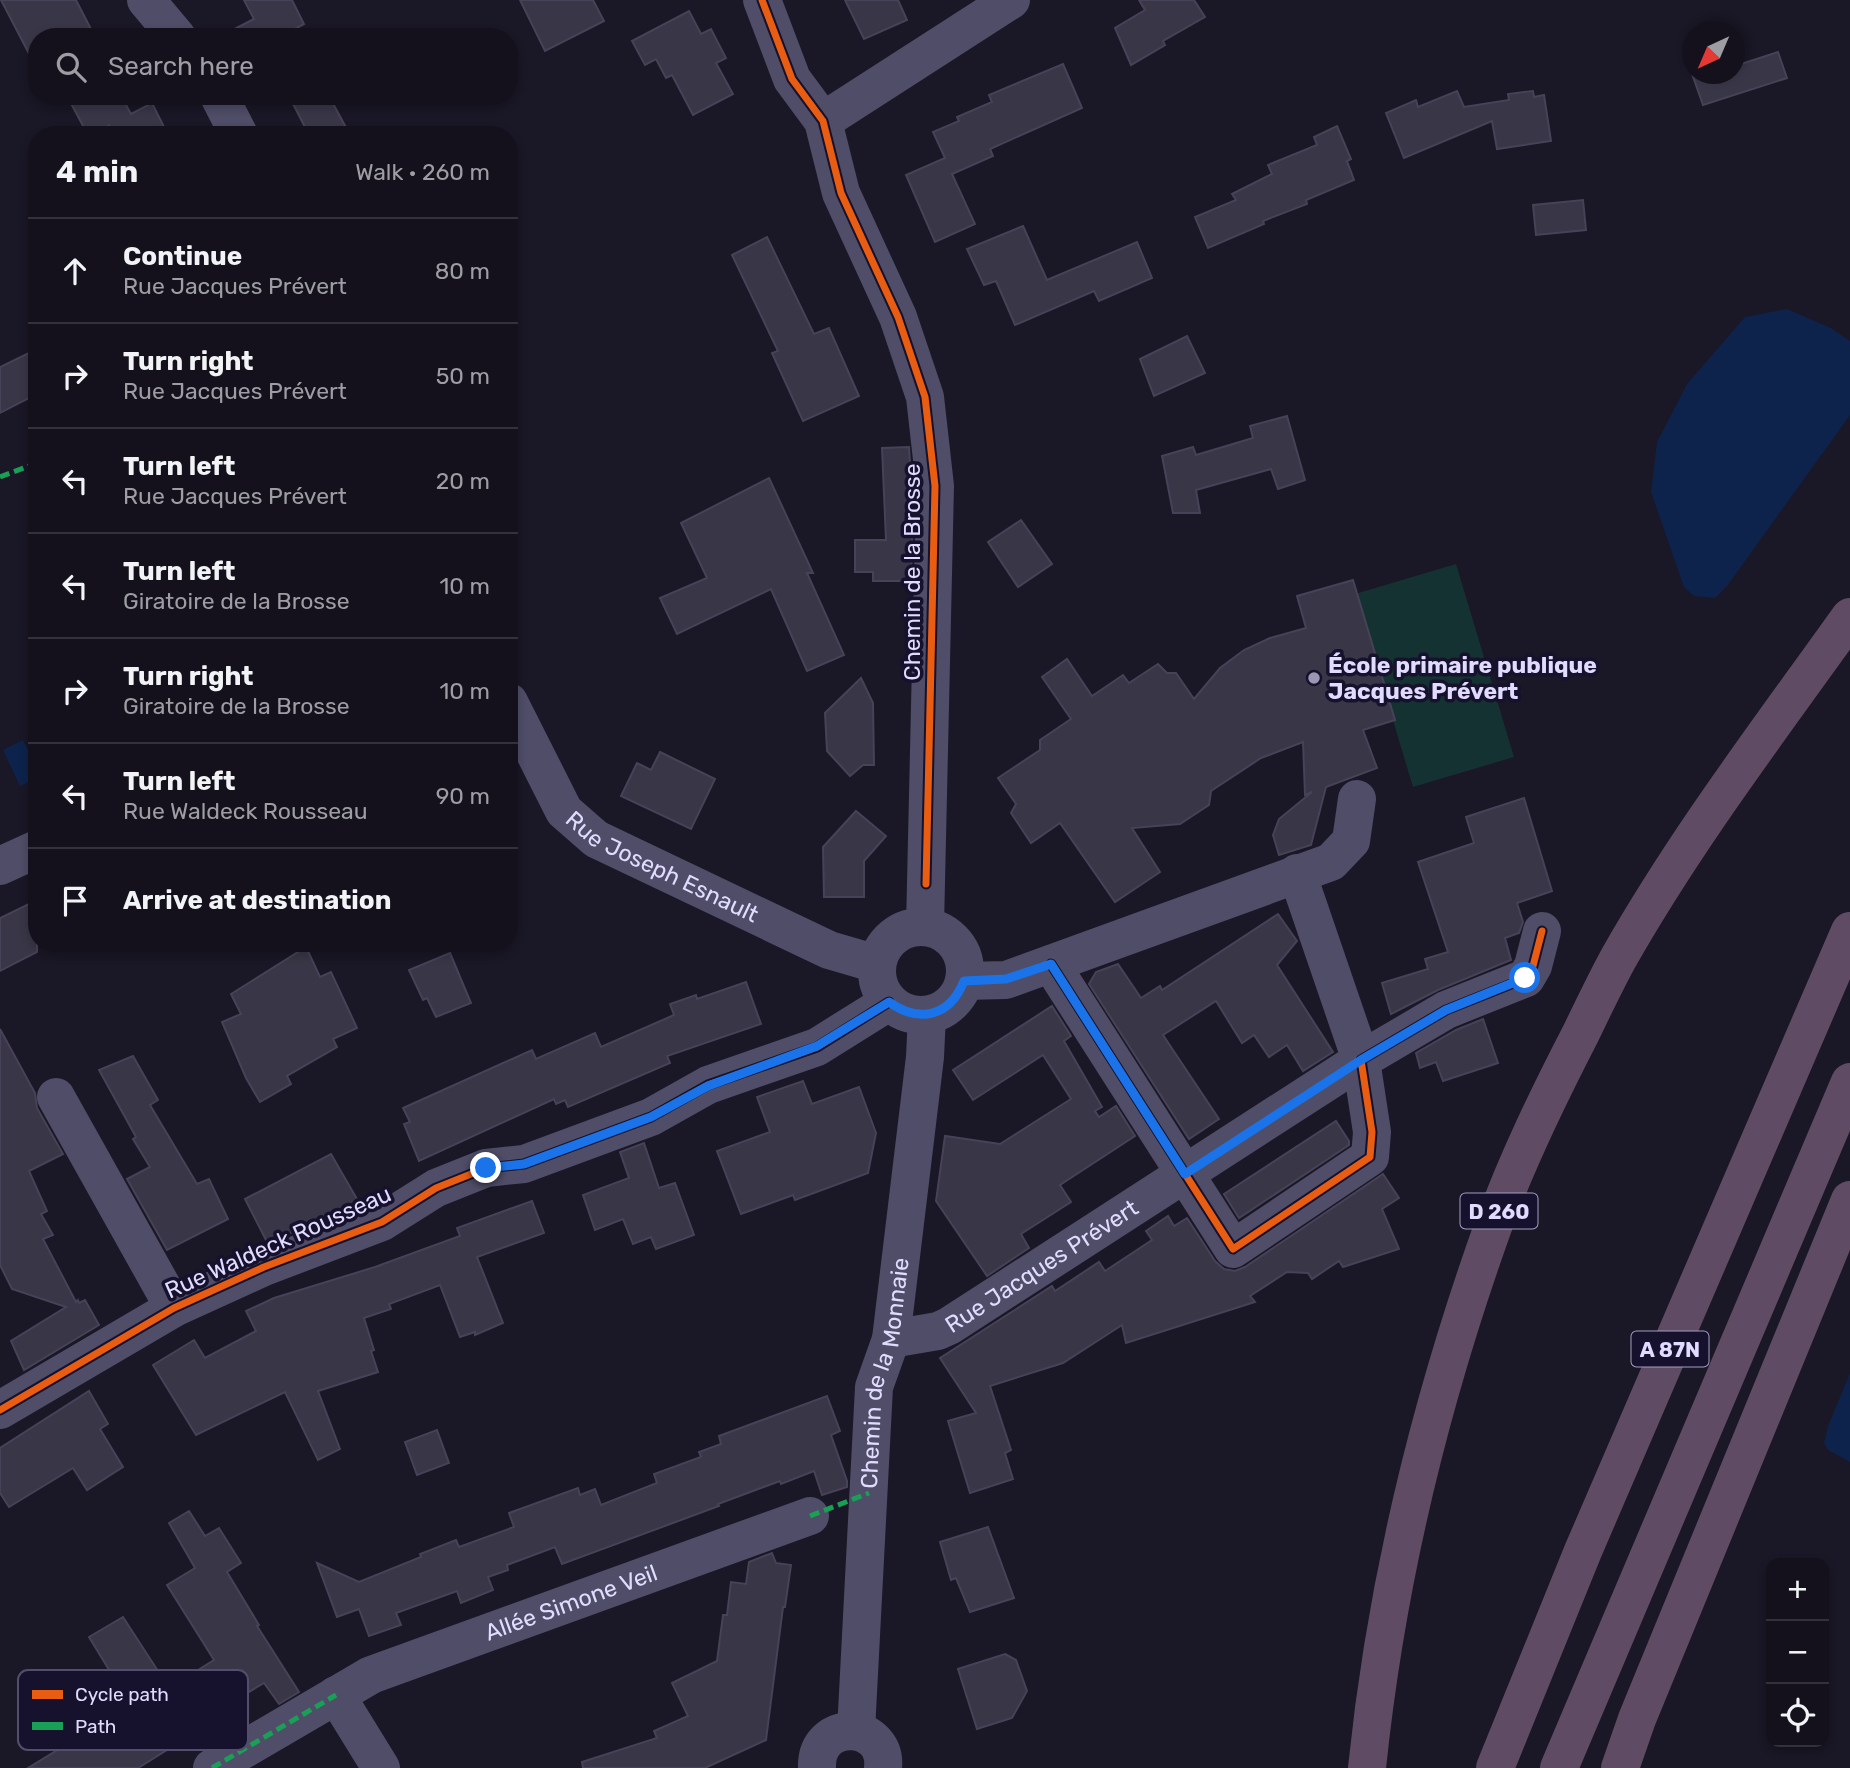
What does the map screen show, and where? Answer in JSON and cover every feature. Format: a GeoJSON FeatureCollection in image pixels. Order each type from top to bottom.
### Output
{"type":"FeatureCollection","features":[{"type":"Feature","properties":{"kind":"highway","name":"D 260"},"geometry":{"type":"LineString","coordinates":[[1367,1768],[1373,1707],[1419,1471],[1452,1350],[1495,1222],[1544,1106],[1618,960],[1704,821],[1850,617]]}},
{"type":"Feature","properties":{"kind":"highway","name":"A 87N"},"geometry":{"type":"LineString","coordinates":[[1495,1768],[1583,1551],[1850,931]]}},
{"type":"Feature","properties":{"kind":"highway","name":"A 87N"},"geometry":{"type":"LineString","coordinates":[[1559,1768],[1850,1082]]}},
{"type":"Feature","properties":{"kind":"highway"},"geometry":{"type":"LineString","coordinates":[[1620,1768],[1637,1719],[1850,1200]]}},
{"type":"Feature","properties":{"kind":"street"},"geometry":{"type":"LineString","coordinates":[[146,0],[169,28]]}},
{"type":"Feature","properties":{"kind":"street","name":"Chemin de la Brosse"},"geometry":{"type":"LineString","coordinates":[[762,0],[792,79],[823,121],[841,192],[898,317],[925,397],[935,486],[925,927]]}},
{"type":"Feature","properties":{"kind":"street"},"geometry":{"type":"LineString","coordinates":[[823,121],[1011,0]]}},
{"type":"Feature","properties":{"kind":"street"},"geometry":{"type":"LineString","coordinates":[[224,105],[234,126]]}},
{"type":"Feature","properties":{"kind":"street","name":"Rue Joseph Esnault"},"geometry":{"type":"LineString","coordinates":[[518,720],[564,811],[596,839],[829,950],[877,964]]}},
{"type":"Feature","properties":{"kind":"street"},"geometry":{"type":"LineString","coordinates":[[964,981],[1006,979],[1332,862],[1351,841],[1357,799]]}},
{"type":"Feature","properties":{"kind":"street"},"geometry":{"type":"LineString","coordinates":[[0,866],[28,853]]}},
{"type":"Feature","properties":{"kind":"street"},"geometry":{"type":"LineString","coordinates":[[1051,964],[1233,1249],[1370,1157],[1372,1132],[1361,1060],[1297,873]]}},
{"type":"Feature","properties":{"kind":"street"},"geometry":{"type":"LineString","coordinates":[[925,927],[939,931],[956,945],[965,965],[964,981],[959,993],[951,1003],[927,1015],[900,1010],[889,1002],[881,991],[877,978],[877,964],[889,941],[899,932],[925,927]]}},
{"type":"Feature","properties":{"kind":"street","name":"Rue Jacques Prévert"},"geometry":{"type":"LineString","coordinates":[[891,1339],[938,1331],[950,1326],[1361,1060],[1446,1010],[1525,978],[1533,966],[1542,931]]}},
{"type":"Feature","properties":{"kind":"street","name":"Rue Waldeck Rousseau"},"geometry":{"type":"LineString","coordinates":[[0,1410],[174,1308],[264,1267],[382,1222],[436,1188],[486,1168],[524,1164],[651,1117],[708,1086],[817,1046],[889,1002]]}},
{"type":"Feature","properties":{"kind":"street","name":"Chemin de la Monnaie"},"geometry":{"type":"LineString","coordinates":[[856,1731],[874,1387],[891,1339],[925,1057],[927,1015]]}},
{"type":"Feature","properties":{"kind":"street"},"geometry":{"type":"LineString","coordinates":[[56,1097],[174,1308]]}},
{"type":"Feature","properties":{"kind":"street","name":"Allée Simone Veil"},"geometry":{"type":"LineString","coordinates":[[248,1747],[371,1675],[810,1516]]}},
{"type":"Feature","properties":{"kind":"street"},"geometry":{"type":"LineString","coordinates":[[336,1695],[381,1768]]}},
{"type":"Feature","properties":{"kind":"street"},"geometry":{"type":"LineString","coordinates":[[817,1768],[817,1756],[828,1739],[836,1734],[856,1731],[875,1742],[881,1752],[883,1768]]}},
{"type":"Feature","properties":{"kind":"street","name":"Allée Simone Veil"},"geometry":{"type":"LineString","coordinates":[[212,1768],[243,1750]]}},
{"type":"Feature","properties":{"kind":"green space"},"geometry":{"type":"Polygon","coordinates":[[[1456,564],[1514,757],[1413,787],[1355,594],[1456,564]]]}},
{"type":"Feature","properties":{"kind":"water"},"geometry":{"type":"Polygon","coordinates":[[[1787,309],[1831,328],[1850,341],[1850,415],[1727,586],[1715,598],[1694,596],[1684,587],[1651,492],[1657,442],[1687,384],[1745,317],[1787,309]]]}},
{"type":"Feature","properties":{"kind":"water"},"geometry":{"type":"Polygon","coordinates":[[[23,740],[28,750],[28,782],[20,786],[3,750],[23,740]]]}},
{"type":"Feature","properties":{"kind":"water"},"geometry":{"type":"Polygon","coordinates":[[[1850,1373],[1850,1462],[1828,1450],[1824,1443],[1828,1426],[1850,1373]]]}},
{"type":"Feature","properties":{"kind":"building"},"geometry":{"type":"Polygon","coordinates":[[[1,0],[76,0],[90,28],[28,28],[28,52],[1,0]]]}},
{"type":"Feature","properties":{"kind":"building"},"geometry":{"type":"Polygon","coordinates":[[[244,0],[292,0],[304,24],[297,28],[236,28],[254,19],[244,0]]]}},
{"type":"Feature","properties":{"kind":"building"},"geometry":{"type":"Polygon","coordinates":[[[520,0],[593,0],[604,21],[545,51],[520,0]]]}},
{"type":"Feature","properties":{"kind":"building"},"geometry":{"type":"Polygon","coordinates":[[[845,0],[898,0],[907,20],[864,39],[845,0]]]}},
{"type":"Feature","properties":{"kind":"building"},"geometry":{"type":"Polygon","coordinates":[[[1139,0],[1194,0],[1205,17],[1163,41],[1165,45],[1131,65],[1115,28],[1145,10],[1139,0]]]}},
{"type":"Feature","properties":{"kind":"building"},"geometry":{"type":"Polygon","coordinates":[[[689,11],[701,34],[711,29],[726,58],[716,63],[733,94],[693,115],[672,75],[666,78],[656,59],[645,65],[632,41],[689,11]]]}},
{"type":"Feature","properties":{"kind":"building"},"geometry":{"type":"Polygon","coordinates":[[[1778,52],[1787,78],[1703,105],[1696,84],[1745,84],[1745,63],[1778,52]]]}},
{"type":"Feature","properties":{"kind":"building"},"geometry":{"type":"Polygon","coordinates":[[[1063,64],[1082,108],[990,149],[993,156],[952,174],[975,224],[935,242],[906,175],[945,158],[933,132],[959,121],[957,117],[992,102],[989,95],[1063,64]]]}},
{"type":"Feature","properties":{"kind":"building"},"geometry":{"type":"Polygon","coordinates":[[[1457,91],[1464,107],[1509,100],[1508,94],[1533,91],[1534,97],[1544,95],[1551,141],[1497,149],[1492,121],[1404,158],[1386,113],[1416,100],[1418,107],[1457,91]]]}},
{"type":"Feature","properties":{"kind":"building"},"geometry":{"type":"Polygon","coordinates":[[[72,105],[126,105],[131,114],[153,105],[164,126],[108,126],[110,125],[83,126],[72,105]]]}},
{"type":"Feature","properties":{"kind":"building"},"geometry":{"type":"Polygon","coordinates":[[[294,105],[334,105],[345,126],[304,126],[294,105]]]}},
{"type":"Feature","properties":{"kind":"building"},"geometry":{"type":"Polygon","coordinates":[[[1337,126],[1351,159],[1347,161],[1354,180],[1306,200],[1307,204],[1263,221],[1264,224],[1208,248],[1195,217],[1236,200],[1232,194],[1272,174],[1268,165],[1317,145],[1314,137],[1337,126]]]}},
{"type":"Feature","properties":{"kind":"building"},"geometry":{"type":"Polygon","coordinates":[[[1583,200],[1586,230],[1536,235],[1533,205],[1583,200]]]}},
{"type":"Feature","properties":{"kind":"building"},"geometry":{"type":"Polygon","coordinates":[[[1023,226],[1047,280],[1137,242],[1152,278],[1099,301],[1094,291],[1015,325],[996,281],[984,285],[967,249],[1023,226]]]}},
{"type":"Feature","properties":{"kind":"building"},"geometry":{"type":"Polygon","coordinates":[[[767,237],[814,334],[829,328],[859,396],[803,421],[772,353],[778,351],[732,255],[767,237]]]}},
{"type":"Feature","properties":{"kind":"building"},"geometry":{"type":"Polygon","coordinates":[[[1187,336],[1205,373],[1154,396],[1140,359],[1187,336]]]}},
{"type":"Feature","properties":{"kind":"building"},"geometry":{"type":"Polygon","coordinates":[[[28,353],[28,399],[0,413],[0,367],[28,353]]]}},
{"type":"Feature","properties":{"kind":"building"},"geometry":{"type":"Polygon","coordinates":[[[1287,416],[1305,480],[1278,489],[1271,469],[1196,490],[1200,513],[1173,513],[1162,456],[1193,447],[1196,455],[1253,438],[1250,426],[1287,416]]]}},
{"type":"Feature","properties":{"kind":"building"},"geometry":{"type":"Polygon","coordinates":[[[909,447],[913,509],[911,581],[873,581],[873,572],[855,572],[855,540],[886,540],[882,448],[909,447]]]}},
{"type":"Feature","properties":{"kind":"building"},"geometry":{"type":"Polygon","coordinates":[[[769,478],[813,573],[807,573],[844,655],[807,671],[771,589],[677,634],[660,598],[707,578],[681,523],[769,478]]]}},
{"type":"Feature","properties":{"kind":"building"},"geometry":{"type":"Polygon","coordinates":[[[1021,520],[1052,564],[1018,587],[988,542],[1021,520]]]}},
{"type":"Feature","properties":{"kind":"building"},"geometry":{"type":"Polygon","coordinates":[[[1353,580],[1395,720],[1363,730],[1377,768],[1326,787],[1311,845],[1279,855],[1273,835],[1279,819],[1312,792],[1305,795],[1303,742],[1261,758],[1211,791],[1209,805],[1180,824],[1132,828],[1160,872],[1115,902],[1060,823],[1031,843],[1011,813],[1016,804],[998,778],[1040,750],[1040,740],[1071,719],[1042,677],[1067,659],[1092,696],[1123,675],[1129,683],[1158,664],[1167,673],[1176,673],[1194,699],[1220,668],[1244,650],[1270,638],[1306,628],[1297,596],[1353,580]]]}},
{"type":"Feature","properties":{"kind":"building"},"geometry":{"type":"Polygon","coordinates":[[[861,678],[873,703],[874,765],[863,765],[850,776],[827,751],[825,713],[861,678]]]}},
{"type":"Feature","properties":{"kind":"building"},"geometry":{"type":"Polygon","coordinates":[[[660,752],[715,779],[691,829],[621,796],[637,763],[651,770],[660,752]]]}},
{"type":"Feature","properties":{"kind":"building"},"geometry":{"type":"Polygon","coordinates":[[[1524,798],[1552,891],[1517,903],[1523,922],[1519,933],[1505,938],[1511,960],[1438,990],[1391,1014],[1382,983],[1428,969],[1425,959],[1448,952],[1418,862],[1474,843],[1466,817],[1524,798]]]}},
{"type":"Feature","properties":{"kind":"building"},"geometry":{"type":"Polygon","coordinates":[[[856,811],[886,836],[864,861],[864,897],[824,897],[823,847],[856,811]]]}},
{"type":"Feature","properties":{"kind":"building"},"geometry":{"type":"Polygon","coordinates":[[[28,904],[28,952],[37,952],[0,971],[0,918],[28,904]]]}},
{"type":"Feature","properties":{"kind":"building"},"geometry":{"type":"Polygon","coordinates":[[[1278,914],[1297,941],[1277,965],[1333,1052],[1303,1071],[1287,1045],[1269,1057],[1254,1035],[1242,1043],[1216,1001],[1163,1035],[1219,1119],[1189,1139],[1089,984],[1096,972],[1118,964],[1141,998],[1160,986],[1162,990],[1278,914]]]}},
{"type":"Feature","properties":{"kind":"building"},"geometry":{"type":"Polygon","coordinates":[[[298,952],[308,952],[320,977],[331,972],[357,1028],[333,1039],[337,1047],[287,1076],[291,1084],[260,1102],[246,1078],[222,1022],[241,1014],[231,994],[298,952]]]}},
{"type":"Feature","properties":{"kind":"building"},"geometry":{"type":"Polygon","coordinates":[[[450,953],[471,1003],[436,1017],[427,998],[423,1000],[409,970],[450,953]]]}},
{"type":"Feature","properties":{"kind":"building"},"geometry":{"type":"Polygon","coordinates":[[[746,982],[761,1024],[667,1056],[670,1063],[568,1107],[565,1100],[556,1104],[554,1099],[419,1161],[404,1124],[410,1122],[403,1108],[532,1050],[536,1059],[595,1033],[601,1047],[674,1015],[670,1004],[696,995],[697,999],[746,982]]]}},
{"type":"Feature","properties":{"kind":"building"},"geometry":{"type":"Polygon","coordinates":[[[1052,1006],[1071,1036],[1064,1041],[1102,1107],[1095,1111],[1099,1117],[1116,1106],[1135,1136],[1060,1185],[1071,1202],[1021,1234],[1029,1248],[987,1276],[936,1201],[945,1136],[1000,1144],[1071,1099],[1043,1055],[973,1100],[953,1070],[1052,1006]]]}},
{"type":"Feature","properties":{"kind":"building"},"geometry":{"type":"Polygon","coordinates":[[[1483,1019],[1498,1063],[1443,1081],[1436,1062],[1420,1068],[1416,1053],[1456,1030],[1483,1019]]]}},
{"type":"Feature","properties":{"kind":"building"},"geometry":{"type":"Polygon","coordinates":[[[0,1029],[35,1093],[37,1108],[63,1154],[29,1171],[47,1211],[41,1214],[53,1235],[43,1239],[76,1302],[85,1300],[99,1325],[24,1370],[11,1341],[66,1307],[12,1289],[0,1265],[0,1029]]]}},
{"type":"Feature","properties":{"kind":"building"},"geometry":{"type":"Polygon","coordinates":[[[133,1056],[158,1100],[150,1105],[197,1184],[209,1179],[228,1219],[167,1250],[127,1179],[150,1167],[99,1070],[133,1056]]]}},
{"type":"Feature","properties":{"kind":"building"},"geometry":{"type":"Polygon","coordinates":[[[803,1081],[812,1104],[859,1087],[876,1133],[868,1173],[795,1200],[793,1195],[741,1214],[717,1151],[770,1132],[757,1097],[803,1081]]]}},
{"type":"Feature","properties":{"kind":"building"},"geometry":{"type":"Polygon","coordinates":[[[1336,1121],[1349,1145],[1239,1218],[1224,1194],[1336,1121]]]}},
{"type":"Feature","properties":{"kind":"building"},"geometry":{"type":"Polygon","coordinates":[[[644,1143],[659,1188],[675,1183],[694,1235],[656,1249],[651,1237],[633,1244],[623,1219],[595,1230],[583,1195],[629,1178],[620,1152],[644,1143]]]}},
{"type":"Feature","properties":{"kind":"building"},"geometry":{"type":"Polygon","coordinates":[[[331,1154],[361,1206],[267,1242],[245,1199],[331,1154]]]}},
{"type":"Feature","properties":{"kind":"building"},"geometry":{"type":"Polygon","coordinates":[[[1383,1174],[1399,1198],[1382,1209],[1399,1249],[1343,1267],[1339,1261],[1312,1279],[1308,1273],[1287,1272],[1250,1296],[1255,1302],[1126,1343],[1122,1325],[1063,1363],[990,1386],[1011,1450],[1005,1453],[1013,1479],[970,1493],[948,1421],[976,1413],[940,1358],[1052,1286],[1055,1291],[1099,1262],[1105,1271],[1152,1240],[1146,1231],[1168,1216],[1174,1226],[1187,1218],[1215,1261],[1224,1269],[1235,1271],[1245,1267],[1383,1174]]]}},
{"type":"Feature","properties":{"kind":"building"},"geometry":{"type":"Polygon","coordinates":[[[532,1201],[544,1233],[477,1257],[503,1323],[475,1335],[475,1332],[460,1337],[440,1285],[389,1304],[391,1309],[364,1318],[378,1372],[318,1391],[340,1449],[318,1460],[285,1392],[196,1435],[153,1365],[194,1340],[205,1358],[256,1331],[246,1311],[274,1298],[375,1267],[460,1236],[457,1228],[532,1201]]]}},
{"type":"Feature","properties":{"kind":"building"},"geometry":{"type":"Polygon","coordinates":[[[89,1391],[108,1424],[100,1429],[123,1467],[87,1490],[73,1468],[9,1507],[0,1493],[0,1448],[89,1391]]]}},
{"type":"Feature","properties":{"kind":"building"},"geometry":{"type":"Polygon","coordinates":[[[827,1396],[840,1431],[831,1435],[847,1487],[822,1495],[814,1471],[781,1484],[780,1481],[562,1564],[555,1547],[507,1565],[508,1570],[488,1577],[493,1590],[461,1603],[457,1591],[396,1613],[401,1625],[369,1636],[359,1609],[337,1617],[317,1563],[359,1582],[456,1540],[459,1547],[514,1527],[509,1513],[578,1488],[580,1495],[595,1489],[601,1505],[657,1483],[654,1474],[701,1457],[699,1452],[721,1444],[719,1436],[827,1396]]]}},
{"type":"Feature","properties":{"kind":"building"},"geometry":{"type":"Polygon","coordinates":[[[437,1430],[449,1463],[417,1475],[405,1442],[437,1430]]]}},
{"type":"Feature","properties":{"kind":"building"},"geometry":{"type":"Polygon","coordinates":[[[189,1511],[205,1536],[219,1528],[241,1563],[227,1572],[299,1692],[279,1704],[264,1683],[248,1693],[248,1670],[198,1670],[214,1660],[167,1585],[195,1568],[169,1523],[189,1511]]]}},
{"type":"Feature","properties":{"kind":"building"},"geometry":{"type":"Polygon","coordinates":[[[988,1527],[1014,1598],[970,1612],[956,1578],[951,1580],[940,1542],[988,1527]]]}},
{"type":"Feature","properties":{"kind":"building"},"geometry":{"type":"Polygon","coordinates":[[[772,1553],[776,1563],[791,1565],[766,1740],[705,1768],[583,1768],[582,1762],[657,1738],[654,1731],[688,1716],[672,1683],[717,1661],[723,1615],[727,1615],[731,1582],[746,1584],[749,1562],[772,1553]]]}},
{"type":"Feature","properties":{"kind":"building"},"geometry":{"type":"Polygon","coordinates":[[[123,1617],[157,1670],[109,1670],[89,1637],[123,1617]]]}},
{"type":"Feature","properties":{"kind":"building"},"geometry":{"type":"Polygon","coordinates":[[[1005,1654],[1016,1660],[1027,1691],[1012,1718],[977,1729],[958,1669],[1005,1654]]]}},
{"type":"Feature","properties":{"kind":"building"},"geometry":{"type":"Polygon","coordinates":[[[57,1750],[167,1750],[138,1768],[28,1768],[57,1750]]]}},
{"type":"Feature","properties":{"kind":"marked path"},"geometry":{"type":"LineString","coordinates":[[0,477],[28,466]]}},
{"type":"Feature","properties":{"kind":"marked path"},"geometry":{"type":"LineString","coordinates":[[810,1516],[869,1493]]}},
{"type":"Feature","properties":{"kind":"marked path"},"geometry":{"type":"LineString","coordinates":[[248,1747],[336,1695]]}},
{"type":"Feature","properties":{"kind":"marked path"},"geometry":{"type":"LineString","coordinates":[[212,1768],[243,1750]]}},
{"type":"Feature","properties":{"kind":"cycle path"},"geometry":{"type":"LineString","coordinates":[[762,0],[792,79],[823,121],[841,193],[898,317],[925,397],[935,486],[926,884]]}},
{"type":"Feature","properties":{"kind":"cycle path"},"geometry":{"type":"LineString","coordinates":[[1051,964],[1233,1249],[1370,1157],[1372,1132],[1361,1060],[1446,1010],[1526,978],[1533,966],[1542,931]]}},
{"type":"Feature","properties":{"kind":"cycle path"},"geometry":{"type":"LineString","coordinates":[[0,1410],[174,1308],[264,1267],[382,1222],[436,1188],[486,1168],[524,1164],[651,1117],[708,1085],[817,1047],[889,1002]]}},
{"type":"Feature","properties":{"kind":"place","name":"École primaire publique Jacques Prévert"},"geometry":{"type":"Point","coordinates":[1314,678]}},
{"type":"Feature","properties":{"kind":"route"},"geometry":{"type":"LineString","coordinates":[[486,1168],[524,1164],[651,1117],[708,1086],[817,1046],[889,1002],[900,1010],[927,1015],[951,1003],[964,981],[1006,979],[1051,964],[1185,1174],[1361,1060],[1446,1010],[1525,978]]}}]}
